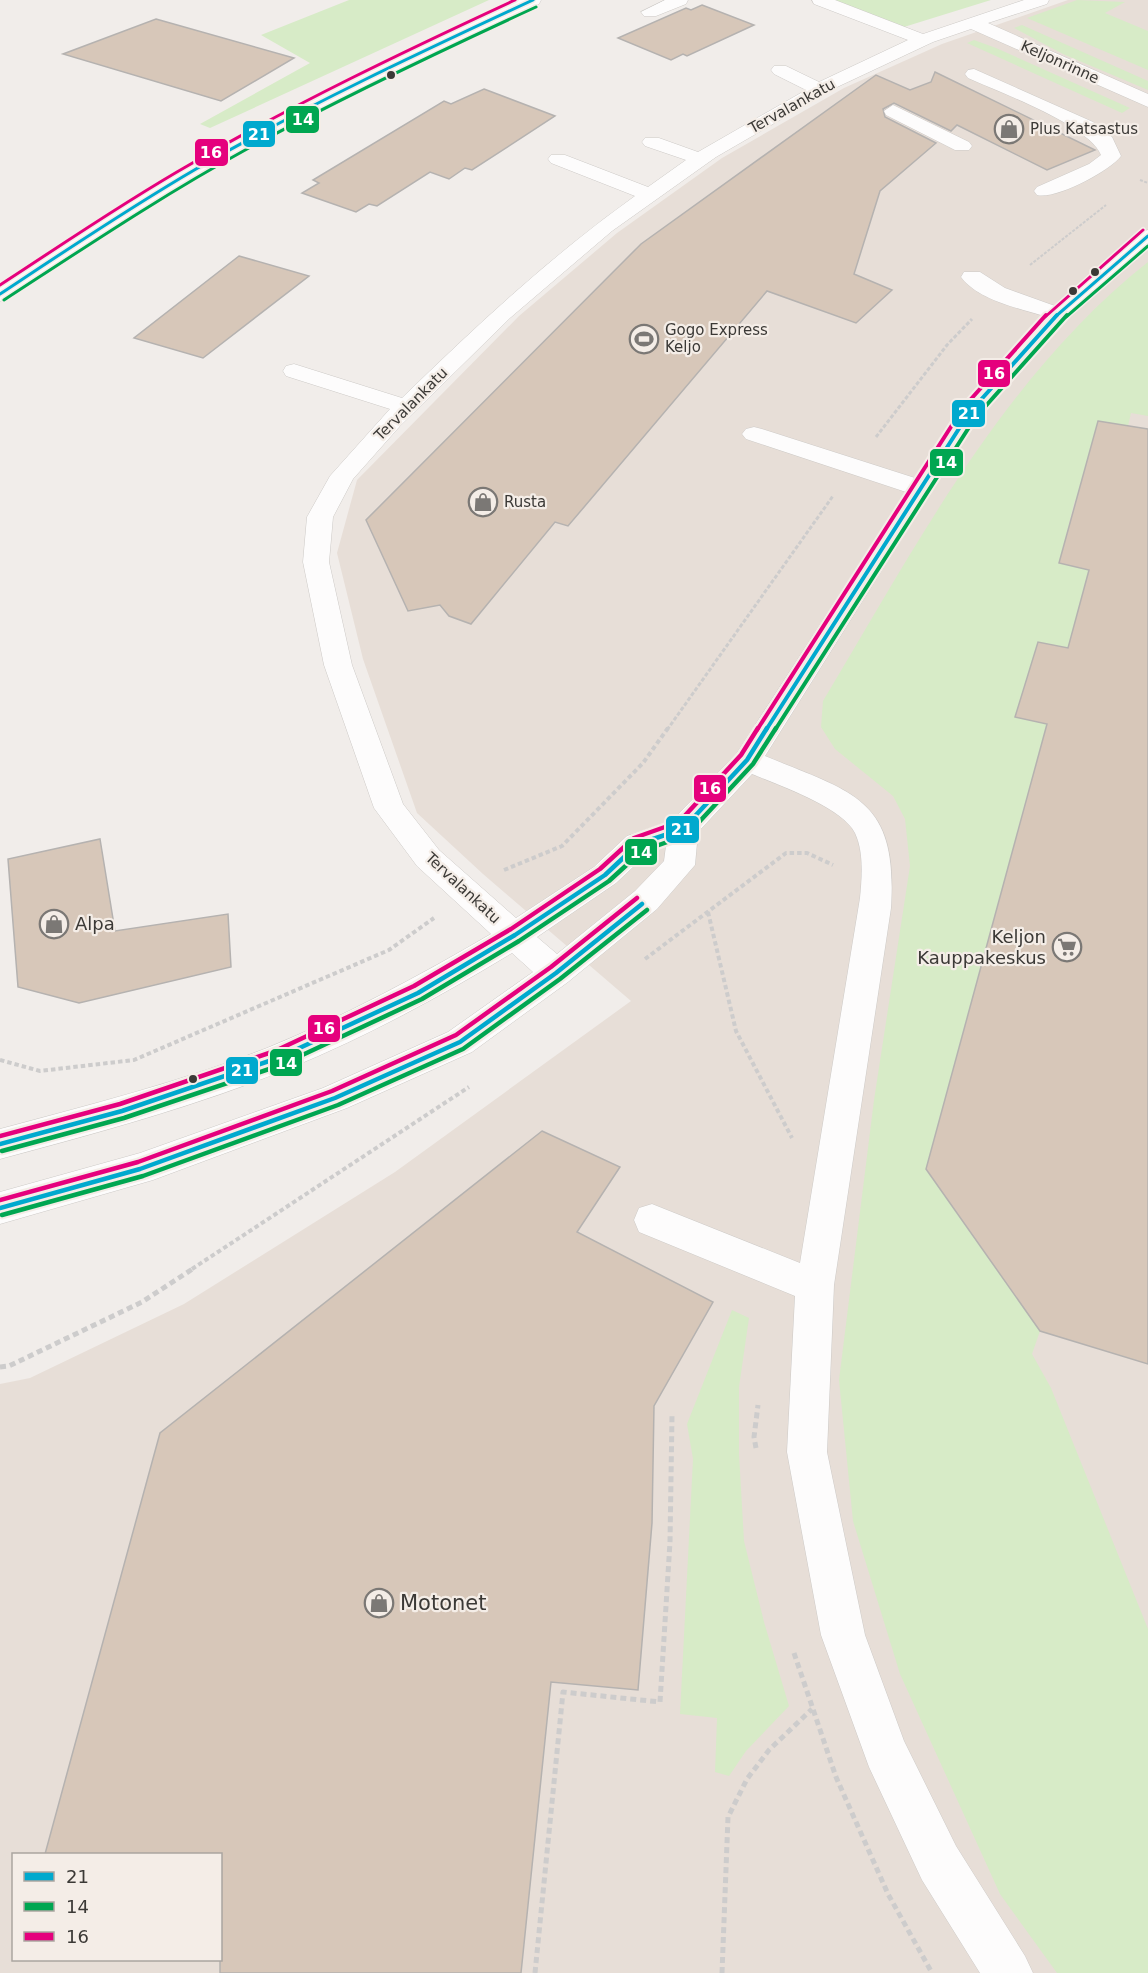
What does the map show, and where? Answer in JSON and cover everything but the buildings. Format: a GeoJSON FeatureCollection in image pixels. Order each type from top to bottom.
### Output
{"type":"FeatureCollection","features":[{"type":"Feature","properties":{"kind":"street"},"geometry":{"type":"LineString","coordinates":[[0,294],[149,197],[291,117],[402,60],[533,0]]}},
{"type":"Feature","properties":{"kind":"street"},"geometry":{"type":"LineString","coordinates":[[650,12],[680,0]]}},
{"type":"Feature","properties":{"kind":"street"},"geometry":{"type":"LineString","coordinates":[[820,0],[924,40]]}},
{"type":"Feature","properties":{"kind":"street","name":"Tervalankatu"},"geometry":{"type":"LineString","coordinates":[[556,973],[428,858],[389,808],[338,665],[316,562],[320,517],[342,476],[544,267],[605,227],[700,159],[820,90],[924,40],[1041,0]]}},
{"type":"Feature","properties":{"kind":"street","name":"Keljonrinne"},"geometry":{"type":"LineString","coordinates":[[972,23],[1148,100]]}},
{"type":"Feature","properties":{"kind":"street"},"geometry":{"type":"LineString","coordinates":[[780,70],[820,90]]}},
{"type":"Feature","properties":{"kind":"street"},"geometry":{"type":"LineString","coordinates":[[974,74],[1086,126],[1105,141],[1111,156],[1096,168],[1044,191]]}},
{"type":"Feature","properties":{"kind":"street"},"geometry":{"type":"LineString","coordinates":[[893,111],[962,146]]}},
{"type":"Feature","properties":{"kind":"street"},"geometry":{"type":"LineString","coordinates":[[652,142],[700,159]]}},
{"type":"Feature","properties":{"kind":"street"},"geometry":{"type":"LineString","coordinates":[[558,159],[650,195]]}},
{"type":"Feature","properties":{"kind":"street"},"geometry":{"type":"LineString","coordinates":[[0,1144],[122,1111],[278,1058],[418,993],[515,935],[605,875],[638,844],[683,829],[747,760],[969,413],[1058,314],[1148,236]]}},
{"type":"Feature","properties":{"kind":"street"},"geometry":{"type":"LineString","coordinates":[[972,277],[997,293],[1058,314]]}},
{"type":"Feature","properties":{"kind":"street"},"geometry":{"type":"LineString","coordinates":[[294,371],[407,407]]}},
{"type":"Feature","properties":{"kind":"street"},"geometry":{"type":"LineString","coordinates":[[754,434],[920,488]]}},
{"type":"Feature","properties":{"kind":"street"},"geometry":{"type":"LineString","coordinates":[[747,760],[834,798],[867,825],[879,863],[875,908],[814,1285],[807,1452],[843,1635],[885,1751],[939,1863],[1008,1973]]}},
{"type":"Feature","properties":{"kind":"street"},"geometry":{"type":"LineString","coordinates":[[0,1208],[140,1169],[334,1098],[460,1042],[556,973],[646,900],[679,865],[683,829]]}},
{"type":"Feature","properties":{"kind":"street"},"geometry":{"type":"LineString","coordinates":[[652,1220],[773,1272],[814,1285]]}},
{"type":"Feature","properties":{"kind":"path"},"geometry":{"type":"LineString","coordinates":[[1144,175],[1140,180],[1148,183]]}},
{"type":"Feature","properties":{"kind":"path"},"geometry":{"type":"LineString","coordinates":[[0,1060],[40,1071],[134,1060],[389,950],[504,870],[562,846],[643,763],[854,467],[947,345],[997,293],[1057,242],[1112,201]]}},
{"type":"Feature","properties":{"kind":"path"},"geometry":{"type":"LineString","coordinates":[[642,962],[786,853],[807,853],[832,863],[836,872]]}},
{"type":"Feature","properties":{"kind":"path"},"geometry":{"type":"LineString","coordinates":[[708,912],[736,1031],[796,1145],[798,1134]]}},
{"type":"Feature","properties":{"kind":"path"},"geometry":{"type":"LineString","coordinates":[[0,1367],[9,1366],[142,1302],[479,1081]]}},
{"type":"Feature","properties":{"kind":"path"},"geometry":{"type":"LineString","coordinates":[[758,1401],[754,1437],[759,1460]]}},
{"type":"Feature","properties":{"kind":"path"},"geometry":{"type":"LineString","coordinates":[[535,1973],[563,1692],[660,1702],[670,1542],[672,1415]]}},
{"type":"Feature","properties":{"kind":"path"},"geometry":{"type":"LineString","coordinates":[[792,1648],[836,1777],[888,1894],[932,1973]]}},
{"type":"Feature","properties":{"kind":"path"},"geometry":{"type":"LineString","coordinates":[[722,1973],[728,1817],[747,1779],[769,1750],[812,1709]]}},
{"type":"Feature","properties":{"kind":"shaded area"},"geometry":{"type":"Polygon","coordinates":[[[1068,0],[1148,0],[1148,1973],[0,1973],[0,1384],[30,1378],[184,1304],[395,1172],[631,1001],[483,874],[417,813],[363,659],[337,553],[357,480],[519,316],[617,233],[722,158],[844,88],[942,44],[1068,0]]]}},
{"type":"Feature","properties":{"kind":"green space"},"geometry":{"type":"Polygon","coordinates":[[[349,0],[489,0],[210,128],[200,124],[310,63],[261,35],[349,0]]]}},
{"type":"Feature","properties":{"kind":"green space"},"geometry":{"type":"Polygon","coordinates":[[[833,0],[991,0],[904,27],[833,0]]]}},
{"type":"Feature","properties":{"kind":"green space"},"geometry":{"type":"Polygon","coordinates":[[[1077,0],[1125,2],[1105,13],[1148,31],[1148,70],[1027,18],[1077,0]]]}},
{"type":"Feature","properties":{"kind":"green space"},"geometry":{"type":"Polygon","coordinates":[[[1022,25],[1148,81],[1148,90],[1063,54],[1014,28],[1022,25]]]}},
{"type":"Feature","properties":{"kind":"green space"},"geometry":{"type":"Polygon","coordinates":[[[974,40],[1130,108],[1122,113],[967,43],[974,40]]]}},
{"type":"Feature","properties":{"kind":"green space"},"geometry":{"type":"Polygon","coordinates":[[[1148,262],[1148,416],[1131,413],[1128,426],[1098,421],[1086,467],[1106,505],[1075,500],[1059,563],[1089,570],[1068,648],[1038,643],[1015,717],[1047,724],[926,1169],[1040,1331],[1032,1354],[1051,1388],[1148,1629],[1148,1973],[1057,1973],[1000,1894],[900,1674],[853,1521],[839,1380],[874,1100],[910,866],[905,819],[893,796],[835,749],[821,727],[823,701],[966,466],[1006,410],[1050,357],[1097,307],[1148,262]]]}},
{"type":"Feature","properties":{"kind":"green space"},"geometry":{"type":"Polygon","coordinates":[[[732,1310],[749,1318],[739,1387],[739,1454],[744,1541],[764,1622],[789,1706],[746,1751],[729,1776],[715,1772],[717,1718],[680,1714],[693,1459],[687,1424],[732,1310]]]}},
{"type":"Feature","properties":{"kind":"transit line","name":"16"},"geometry":{"type":"LineString","coordinates":[[0,285],[127,201],[281,114],[515,0]]}},
{"type":"Feature","properties":{"kind":"transit line","name":"21"},"geometry":{"type":"LineString","coordinates":[[0,294],[130,209],[242,143],[386,69],[533,0]]}},
{"type":"Feature","properties":{"kind":"transit line","name":"14"},"geometry":{"type":"LineString","coordinates":[[4,300],[134,215],[246,150],[389,76],[536,7]]}},
{"type":"Feature","properties":{"kind":"transit line","name":"16"},"geometry":{"type":"LineString","coordinates":[[0,1136],[120,1104],[275,1051],[414,986],[511,929],[600,869],[634,838],[679,822],[741,755],[963,408],[1052,309],[1143,230]]}},
{"type":"Feature","properties":{"kind":"transit line","name":"21"},"geometry":{"type":"LineString","coordinates":[[0,1144],[122,1111],[278,1058],[418,993],[515,935],[605,875],[638,844],[683,829],[747,760],[969,413],[1058,314],[1148,236]]}},
{"type":"Feature","properties":{"kind":"transit line","name":"14"},"geometry":{"type":"LineString","coordinates":[[2,1151],[124,1118],[281,1065],[422,999],[519,941],[609,881],[642,851],[687,835],[753,764],[975,418],[1063,319],[1148,246]]}},
{"type":"Feature","properties":{"kind":"transit line","name":"16"},"geometry":{"type":"LineString","coordinates":[[0,1200],[138,1162],[332,1091],[456,1035],[551,967],[637,898]]}},
{"type":"Feature","properties":{"kind":"transit line","name":"21"},"geometry":{"type":"LineString","coordinates":[[0,1208],[140,1169],[335,1098],[460,1042],[556,973],[642,904]]}},
{"type":"Feature","properties":{"kind":"transit line","name":"14"},"geometry":{"type":"LineString","coordinates":[[2,1215],[143,1176],[338,1105],[463,1049],[560,979],[647,910]]}},
{"type":"Feature","properties":{"kind":"place","name":"Plus Katsastus"},"geometry":{"type":"Point","coordinates":[1009,129]}},
{"type":"Feature","properties":{"kind":"place","name":"Gogo Express Keljo"},"geometry":{"type":"Point","coordinates":[644,339]}},
{"type":"Feature","properties":{"kind":"place","name":"Rusta"},"geometry":{"type":"Point","coordinates":[483,502]}},
{"type":"Feature","properties":{"kind":"place","name":"Alpa"},"geometry":{"type":"Point","coordinates":[54,924]}},
{"type":"Feature","properties":{"kind":"place","name":"Keljon Kauppakeskus"},"geometry":{"type":"Point","coordinates":[1067,947]}},
{"type":"Feature","properties":{"kind":"place","name":"Motonet"},"geometry":{"type":"Point","coordinates":[379,1603]}}]}
